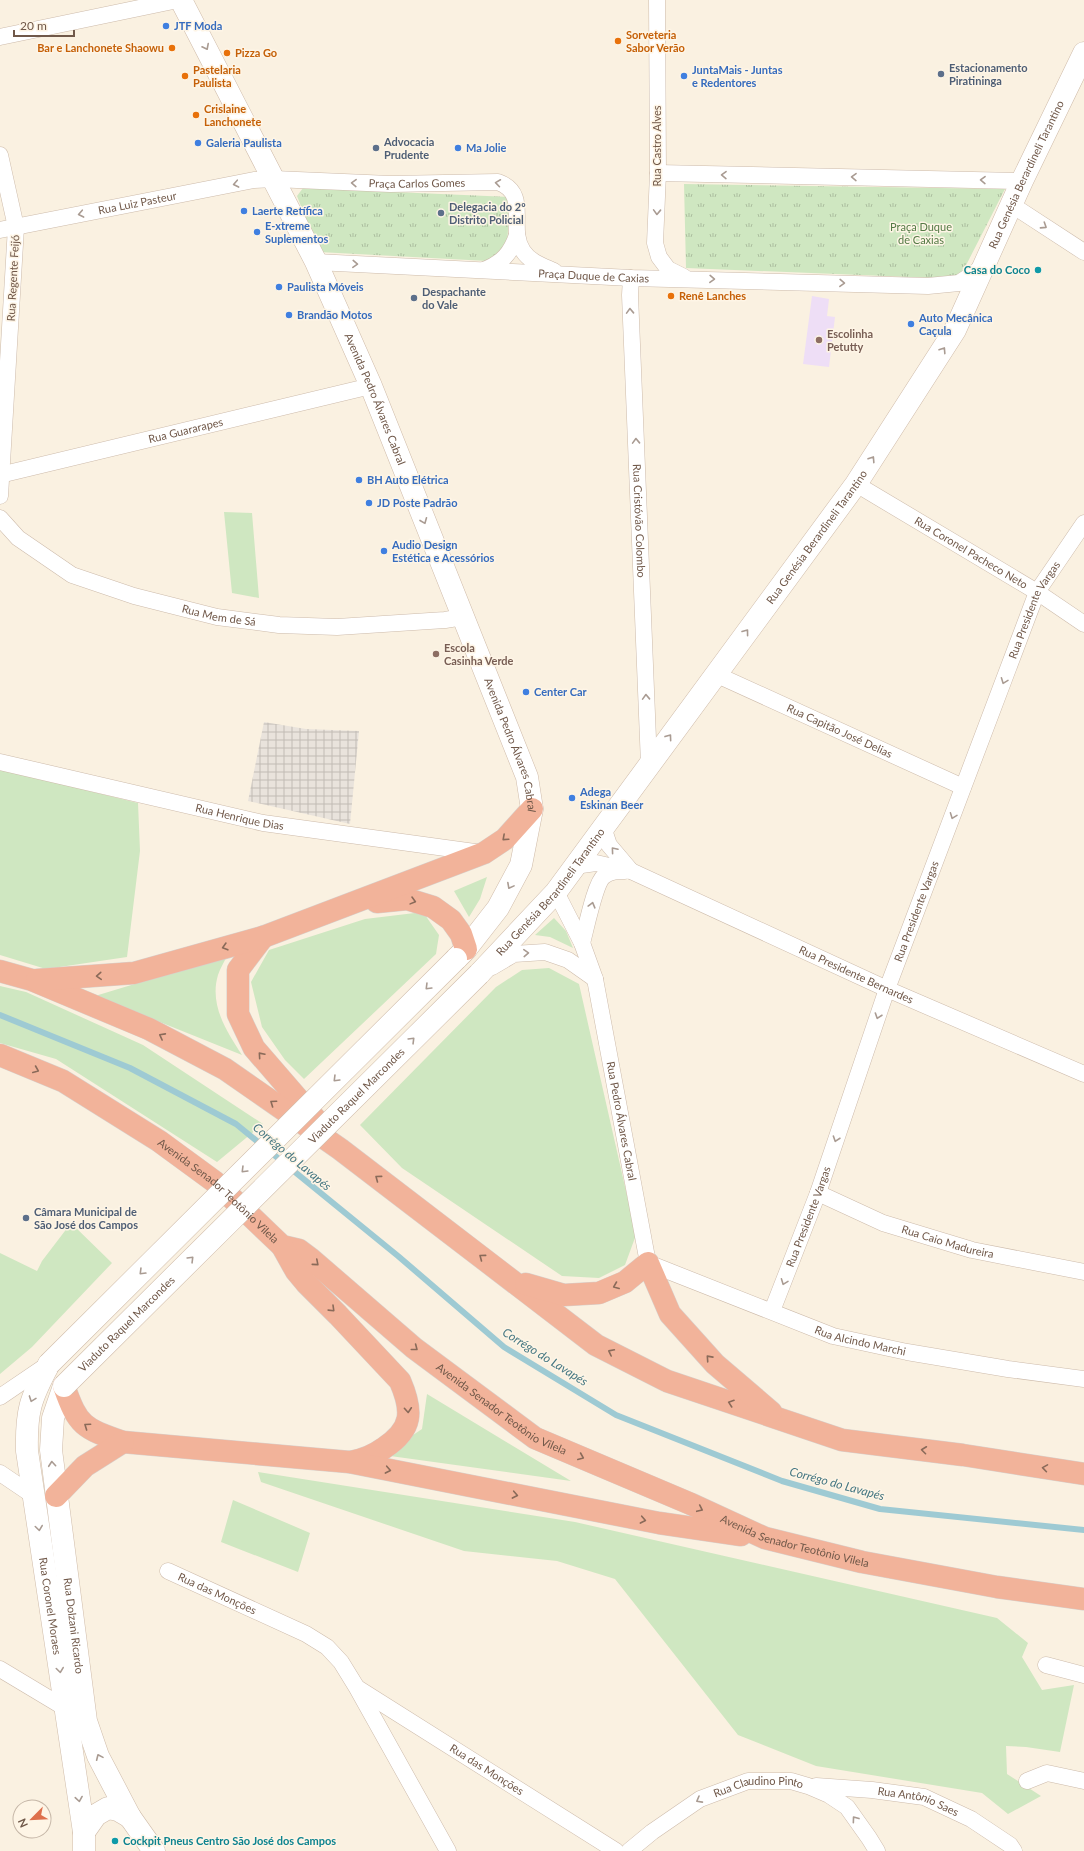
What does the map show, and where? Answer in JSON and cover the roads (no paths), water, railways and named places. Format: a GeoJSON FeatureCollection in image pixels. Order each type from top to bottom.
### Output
{"type":"FeatureCollection","features":[{"type":"Feature","properties":{"kind":"highway"},"geometry":{"type":"LineString","coordinates":[[32,980],[134,973],[263,937],[484,853],[505,839],[532,809]]}},
{"type":"Feature","properties":{"kind":"highway"},"geometry":{"type":"LineString","coordinates":[[346,906],[407,899],[433,907],[451,920],[461,934],[461,954]]}},
{"type":"Feature","properties":{"kind":"highway"},"geometry":{"type":"LineString","coordinates":[[263,937],[238,970],[238,1014],[254,1048],[340,1149]]}},
{"type":"Feature","properties":{"kind":"highway"},"geometry":{"type":"LineString","coordinates":[[0,971],[32,980],[149,1029],[225,1069],[340,1149],[596,1345],[667,1381],[842,1440],[963,1455],[1084,1474]]}},
{"type":"Feature","properties":{"kind":"highway","name":"Avenida Senador Teotônio Vilela"},"geometry":{"type":"LineString","coordinates":[[0,1055],[63,1081],[159,1141],[215,1182],[282,1246],[299,1250],[311,1259],[414,1348],[535,1438],[690,1504],[765,1538],[862,1562],[997,1587],[1084,1599]]}},
{"type":"Feature","properties":{"kind":"highway"},"geometry":{"type":"LineString","coordinates":[[282,1246],[296,1271],[400,1381],[406,1395],[409,1414],[406,1427],[400,1437],[374,1455],[349,1462]]}},
{"type":"Feature","properties":{"kind":"highway"},"geometry":{"type":"LineString","coordinates":[[513,1280],[564,1295],[599,1293],[625,1282],[648,1263],[670,1314],[715,1364],[781,1420]]}},
{"type":"Feature","properties":{"kind":"highway"},"geometry":{"type":"LineString","coordinates":[[64,1386],[73,1411],[80,1421],[90,1429],[123,1442],[349,1462],[659,1523],[765,1538]]}},
{"type":"Feature","properties":{"kind":"highway"},"geometry":{"type":"LineString","coordinates":[[56,1496],[85,1466],[123,1442]]}},
{"type":"Feature","properties":{"kind":"main road","name":"Avenida Pedro Álvares Cabral"},"geometry":{"type":"LineString","coordinates":[[180,0],[316,262],[370,386],[528,777],[532,809],[521,865],[498,908],[461,954]]}},
{"type":"Feature","properties":{"kind":"main road","name":"Rua Genésia Berardineli Tarantino"},"geometry":{"type":"LineString","coordinates":[[478,974],[556,892],[856,484],[955,330],[986,265],[1022,181],[1084,53]]}},
{"type":"Feature","properties":{"kind":"main road"},"geometry":{"type":"LineString","coordinates":[[48,1364],[461,954]]}},
{"type":"Feature","properties":{"kind":"main road","name":"Viaduto Raquel Marcondes"},"geometry":{"type":"LineString","coordinates":[[64,1386],[478,974]]}},
{"type":"Feature","properties":{"kind":"main road","name":"Rua Coronel Moraes"},"geometry":{"type":"LineString","coordinates":[[48,1364],[36,1387],[29,1405],[26,1426],[27,1451],[84,1841]]}},
{"type":"Feature","properties":{"kind":"main road","name":"Rua Dolzani Ricardo"},"geometry":{"type":"LineString","coordinates":[[64,1386],[53,1418],[51,1450],[86,1721],[98,1756],[130,1818],[154,1851]]}},
{"type":"Feature","properties":{"kind":"main road"},"geometry":{"type":"LineString","coordinates":[[84,1841],[96,1815],[108,1808],[118,1810],[130,1818]]}},
{"type":"Feature","properties":{"kind":"street"},"geometry":{"type":"LineString","coordinates":[[0,37],[180,0]]}},
{"type":"Feature","properties":{"kind":"street","name":"Rua Castro Alves"},"geometry":{"type":"LineString","coordinates":[[657,0],[658,173],[656,243],[659,257],[668,269],[686,278]]}},
{"type":"Feature","properties":{"kind":"street","name":"Rua Regente Feijó"},"geometry":{"type":"LineString","coordinates":[[0,155],[16,227],[0,496]]}},
{"type":"Feature","properties":{"kind":"street"},"geometry":{"type":"LineString","coordinates":[[658,173],[1022,181]]}},
{"type":"Feature","properties":{"kind":"street","name":"Rua Luiz Pasteur"},"geometry":{"type":"LineString","coordinates":[[0,230],[254,180],[274,179]]}},
{"type":"Feature","properties":{"kind":"street","name":"Praça Carlos Gomes"},"geometry":{"type":"LineString","coordinates":[[274,179],[390,184],[498,182],[508,186],[513,191],[517,200],[517,235],[513,248],[505,258],[495,266],[483,270]]}},
{"type":"Feature","properties":{"kind":"street"},"geometry":{"type":"LineString","coordinates":[[1012,205],[1084,252]]}},
{"type":"Feature","properties":{"kind":"street","name":"Praça Carlos Gomes"},"geometry":{"type":"LineString","coordinates":[[517,235],[523,251],[528,257],[559,273]]}},
{"type":"Feature","properties":{"kind":"street","name":"Praça Duque de Caxias"},"geometry":{"type":"LineString","coordinates":[[316,262],[559,273],[631,278],[686,278],[928,286],[959,283],[986,265]]}},
{"type":"Feature","properties":{"kind":"street","name":"Rua Cristóvão Colombo"},"geometry":{"type":"LineString","coordinates":[[631,278],[630,295],[649,764]]}},
{"type":"Feature","properties":{"kind":"street","name":"Rua Guararapes"},"geometry":{"type":"LineString","coordinates":[[1,475],[370,386]]}},
{"type":"Feature","properties":{"kind":"street","name":"Rua Coronel Pacheco Neto"},"geometry":{"type":"LineString","coordinates":[[856,484],[1037,592],[1084,624]]}},
{"type":"Feature","properties":{"kind":"street","name":"Rua Mem de Sá"},"geometry":{"type":"LineString","coordinates":[[0,518],[18,538],[72,575],[134,596],[217,617],[279,625],[337,627],[445,620],[463,616]]}},
{"type":"Feature","properties":{"kind":"street","name":"Rua Presidente Vargas"},"geometry":{"type":"LineString","coordinates":[[772,1311],[818,1193],[887,988],[1037,592],[1084,522]]}},
{"type":"Feature","properties":{"kind":"street","name":"Rua Capitão José Delias"},"geometry":{"type":"LineString","coordinates":[[715,674],[963,787]]}},
{"type":"Feature","properties":{"kind":"street","name":"Rua Henrique Dias"},"geometry":{"type":"LineString","coordinates":[[0,762],[263,823],[484,853]]}},
{"type":"Feature","properties":{"kind":"street"},"geometry":{"type":"LineString","coordinates":[[603,827],[609,845],[630,871]]}},
{"type":"Feature","properties":{"kind":"street","name":"Rua Presidente Bernardes"},"geometry":{"type":"LineString","coordinates":[[574,866],[596,863],[630,871],[887,988],[1084,1074]]}},
{"type":"Feature","properties":{"kind":"street"},"geometry":{"type":"LineString","coordinates":[[582,943],[597,887],[603,876],[612,872],[630,871]]}},
{"type":"Feature","properties":{"kind":"street","name":"Rua Pedro Álvares Cabral"},"geometry":{"type":"LineString","coordinates":[[556,892],[582,943],[595,979],[648,1263]]}},
{"type":"Feature","properties":{"kind":"street"},"geometry":{"type":"LineString","coordinates":[[478,974],[514,954],[545,952],[568,960],[595,979]]}},
{"type":"Feature","properties":{"kind":"street","name":"Rua Caio Madureira"},"geometry":{"type":"LineString","coordinates":[[818,1193],[883,1223],[972,1250],[1084,1272]]}},
{"type":"Feature","properties":{"kind":"street","name":"Rua Alcindo Marchi"},"geometry":{"type":"LineString","coordinates":[[648,1263],[833,1336],[907,1352],[1008,1369],[1084,1379]]}},
{"type":"Feature","properties":{"kind":"street"},"geometry":{"type":"LineString","coordinates":[[0,1397],[48,1364]]}},
{"type":"Feature","properties":{"kind":"street"},"geometry":{"type":"LineString","coordinates":[[0,1473],[34,1496]]}},
{"type":"Feature","properties":{"kind":"street","name":"Rua das Monções"},"geometry":{"type":"LineString","coordinates":[[168,1571],[306,1634],[327,1647],[358,1688],[448,1851]]}},
{"type":"Feature","properties":{"kind":"street"},"geometry":{"type":"LineString","coordinates":[[1046,1665],[1084,1675]]}},
{"type":"Feature","properties":{"kind":"street"},"geometry":{"type":"LineString","coordinates":[[0,1669],[65,1708]]}},
{"type":"Feature","properties":{"kind":"street","name":"Rua das Monções"},"geometry":{"type":"LineString","coordinates":[[358,1688],[616,1851]]}},
{"type":"Feature","properties":{"kind":"street"},"geometry":{"type":"LineString","coordinates":[[1027,1781],[1047,1773],[1084,1781]]}},
{"type":"Feature","properties":{"kind":"street","name":"Rua Claudino Pinto"},"geometry":{"type":"LineString","coordinates":[[629,1851],[652,1832],[700,1799],[748,1781],[791,1781],[829,1795],[847,1807],[870,1838],[877,1851]]}},
{"type":"Feature","properties":{"kind":"street","name":"Rua Antônio Saes"},"geometry":{"type":"LineString","coordinates":[[808,1786],[872,1790],[924,1797],[971,1819],[1010,1845],[1014,1851]]}},
{"type":"Feature","properties":{"kind":"waterway","name":"Corrégo do Lavapés"},"geometry":{"type":"LineString","coordinates":[[0,1015],[130,1068],[236,1124],[398,1256],[504,1347],[616,1415],[782,1481],[880,1509],[1084,1530]]}},
{"type":"Feature","properties":{"kind":"place","name":"JTF Moda"},"geometry":{"type":"Point","coordinates":[166,26]}},
{"type":"Feature","properties":{"kind":"place","name":"Sorveteria Sabor Verão"},"geometry":{"type":"Point","coordinates":[618,41]}},
{"type":"Feature","properties":{"kind":"place","name":"Bar e Lanchonete Shaowu"},"geometry":{"type":"Point","coordinates":[172,48]}},
{"type":"Feature","properties":{"kind":"place","name":"Pizza Go"},"geometry":{"type":"Point","coordinates":[227,53]}},
{"type":"Feature","properties":{"kind":"place","name":"Estacionamento Piratininga"},"geometry":{"type":"Point","coordinates":[941,74]}},
{"type":"Feature","properties":{"kind":"place","name":"Pastelaria Paulista"},"geometry":{"type":"Point","coordinates":[185,76]}},
{"type":"Feature","properties":{"kind":"place","name":"JuntaMais - Juntas e Redentores"},"geometry":{"type":"Point","coordinates":[684,76]}},
{"type":"Feature","properties":{"kind":"place","name":"Crislaine Lanchonete"},"geometry":{"type":"Point","coordinates":[196,115]}},
{"type":"Feature","properties":{"kind":"place","name":"Galeria Paulista"},"geometry":{"type":"Point","coordinates":[198,143]}},
{"type":"Feature","properties":{"kind":"place","name":"Advocacia Prudente"},"geometry":{"type":"Point","coordinates":[376,148]}},
{"type":"Feature","properties":{"kind":"place","name":"Ma Jolie"},"geometry":{"type":"Point","coordinates":[458,148]}},
{"type":"Feature","properties":{"kind":"place","name":"Laerte Retífica"},"geometry":{"type":"Point","coordinates":[244,211]}},
{"type":"Feature","properties":{"kind":"place","name":"Delegacia do 2º Distrito Policial"},"geometry":{"type":"Point","coordinates":[441,213]}},
{"type":"Feature","properties":{"kind":"place","name":"E-xtreme Suplementos"},"geometry":{"type":"Point","coordinates":[257,232]}},
{"type":"Feature","properties":{"kind":"place","name":"Casa do Coco"},"geometry":{"type":"Point","coordinates":[1038,270]}},
{"type":"Feature","properties":{"kind":"place","name":"Paulista Móveis"},"geometry":{"type":"Point","coordinates":[279,287]}},
{"type":"Feature","properties":{"kind":"place","name":"Renê Lanches"},"geometry":{"type":"Point","coordinates":[671,296]}},
{"type":"Feature","properties":{"kind":"place","name":"Despachante do Vale"},"geometry":{"type":"Point","coordinates":[414,298]}},
{"type":"Feature","properties":{"kind":"place","name":"Brandão Motos"},"geometry":{"type":"Point","coordinates":[289,315]}},
{"type":"Feature","properties":{"kind":"place","name":"Auto Mecânica Caçula"},"geometry":{"type":"Point","coordinates":[911,324]}},
{"type":"Feature","properties":{"kind":"place","name":"Escolinha Petutty"},"geometry":{"type":"Point","coordinates":[819,340]}},
{"type":"Feature","properties":{"kind":"place","name":"BH Auto Elétrica"},"geometry":{"type":"Point","coordinates":[359,480]}},
{"type":"Feature","properties":{"kind":"place","name":"JD Poste Padrão"},"geometry":{"type":"Point","coordinates":[369,503]}},
{"type":"Feature","properties":{"kind":"place","name":"Audio Design Estética e Acessórios"},"geometry":{"type":"Point","coordinates":[384,551]}},
{"type":"Feature","properties":{"kind":"place","name":"Escola Casinha Verde"},"geometry":{"type":"Point","coordinates":[436,654]}},
{"type":"Feature","properties":{"kind":"place","name":"Center Car"},"geometry":{"type":"Point","coordinates":[526,692]}},
{"type":"Feature","properties":{"kind":"place","name":"Adega Eskinan Beer"},"geometry":{"type":"Point","coordinates":[572,798]}},
{"type":"Feature","properties":{"kind":"place","name":"Câmara Municipal de São José dos Campos"},"geometry":{"type":"Point","coordinates":[26,1218]}},
{"type":"Feature","properties":{"kind":"place","name":"Cockpit Pneus Centro São José dos Campos"},"geometry":{"type":"Point","coordinates":[115,1841]}}]}
